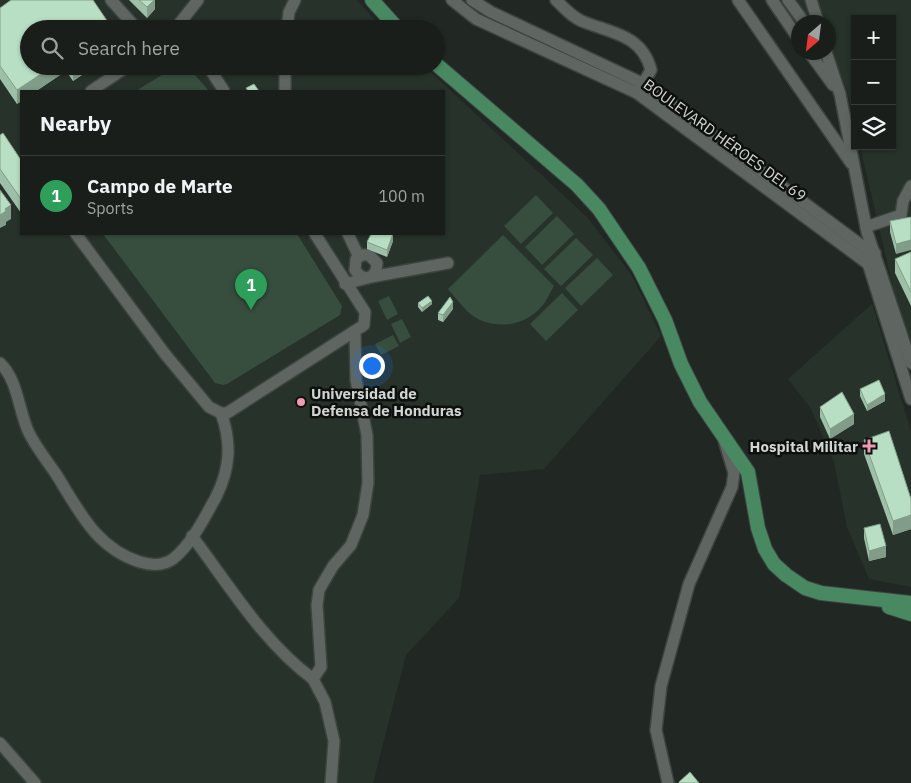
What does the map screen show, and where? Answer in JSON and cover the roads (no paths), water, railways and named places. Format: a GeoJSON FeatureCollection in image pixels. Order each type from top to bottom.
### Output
{"type":"FeatureCollection","features":[{"type":"Feature","properties":{"kind":"main road"},"geometry":{"type":"LineString","coordinates":[[372,0],[390,20]]}},
{"type":"Feature","properties":{"kind":"main road"},"geometry":{"type":"LineString","coordinates":[[382,0],[399,20]]}},
{"type":"Feature","properties":{"kind":"main road"},"geometry":{"type":"LineString","coordinates":[[445,71],[577,185],[600,209],[639,268],[665,320],[680,364],[700,402],[722,436],[738,454],[748,472],[758,528],[765,549],[774,564],[786,576],[805,588],[821,593],[911,603]]}},
{"type":"Feature","properties":{"kind":"main road"},"geometry":{"type":"LineString","coordinates":[[860,597],[911,614]]}},
{"type":"Feature","properties":{"kind":"street"},"geometry":{"type":"LineString","coordinates":[[111,0],[130,20]]}},
{"type":"Feature","properties":{"kind":"street"},"geometry":{"type":"LineString","coordinates":[[182,20],[198,0]]}},
{"type":"Feature","properties":{"kind":"street"},"geometry":{"type":"LineString","coordinates":[[288,20],[289,12],[295,0]]}},
{"type":"Feature","properties":{"kind":"street","name":"BOULEVARD HÉROES DEL 69"},"geometry":{"type":"LineString","coordinates":[[452,0],[476,19],[641,88],[867,263],[878,267]]}},
{"type":"Feature","properties":{"kind":"street","name":"BOULEVARD HÉROES DEL 69"},"geometry":{"type":"LineString","coordinates":[[472,0],[491,12],[641,88],[870,250]]}},
{"type":"Feature","properties":{"kind":"street"},"geometry":{"type":"LineString","coordinates":[[556,0],[568,12],[583,22],[622,34],[640,47],[648,59],[651,70],[641,88]]}},
{"type":"Feature","properties":{"kind":"street"},"geometry":{"type":"LineString","coordinates":[[738,0],[854,166]]}},
{"type":"Feature","properties":{"kind":"street"},"geometry":{"type":"LineString","coordinates":[[772,0],[791,28]]}},
{"type":"Feature","properties":{"kind":"street"},"geometry":{"type":"LineString","coordinates":[[788,0],[799,15]]}},
{"type":"Feature","properties":{"kind":"street"},"geometry":{"type":"LineString","coordinates":[[811,0],[816,15]]}},
{"type":"Feature","properties":{"kind":"street"},"geometry":{"type":"LineString","coordinates":[[815,60],[840,94]]}},
{"type":"Feature","properties":{"kind":"street"},"geometry":{"type":"LineString","coordinates":[[828,60],[840,94],[870,250],[878,267],[911,363]]}},
{"type":"Feature","properties":{"kind":"street"},"geometry":{"type":"LineString","coordinates":[[93,90],[115,75]]}},
{"type":"Feature","properties":{"kind":"street"},"geometry":{"type":"LineString","coordinates":[[214,75],[223,90]]}},
{"type":"Feature","properties":{"kind":"street"},"geometry":{"type":"LineString","coordinates":[[285,75],[286,90]]}},
{"type":"Feature","properties":{"kind":"street"},"geometry":{"type":"LineString","coordinates":[[866,229],[901,215],[903,201],[911,186]]}},
{"type":"Feature","properties":{"kind":"street"},"geometry":{"type":"LineString","coordinates":[[0,363],[16,390],[29,432],[78,510],[101,540],[124,557],[155,564],[172,559],[192,536],[222,483],[229,457],[228,433],[221,414],[208,406],[165,354],[77,235]]}},
{"type":"Feature","properties":{"kind":"street"},"geometry":{"type":"LineString","coordinates":[[221,414],[227,413],[355,333],[364,325],[365,312],[315,235]]}},
{"type":"Feature","properties":{"kind":"street"},"geometry":{"type":"LineString","coordinates":[[348,235],[359,257]]}},
{"type":"Feature","properties":{"kind":"street"},"geometry":{"type":"LineString","coordinates":[[870,250],[867,263],[911,399]]}},
{"type":"Feature","properties":{"kind":"street"},"geometry":{"type":"LineString","coordinates":[[369,255],[375,259],[377,267],[369,277],[360,276],[355,270],[354,263],[359,257],[369,255]]}},
{"type":"Feature","properties":{"kind":"street"},"geometry":{"type":"LineString","coordinates":[[345,284],[369,277],[448,263]]}},
{"type":"Feature","properties":{"kind":"street"},"geometry":{"type":"LineString","coordinates":[[314,679],[321,667],[317,605],[319,590],[333,566],[351,545],[363,515],[368,483],[367,435],[356,380],[355,333]]}},
{"type":"Feature","properties":{"kind":"street"},"geometry":{"type":"LineString","coordinates":[[668,783],[656,730],[661,686],[689,584],[732,487],[734,473],[722,436]]}},
{"type":"Feature","properties":{"kind":"street"},"geometry":{"type":"LineString","coordinates":[[192,536],[248,615],[301,670],[314,679],[324,702],[334,741],[331,783]]}},
{"type":"Feature","properties":{"kind":"street"},"geometry":{"type":"LineString","coordinates":[[0,743],[35,783]]}},
{"type":"Feature","properties":{"kind":"place","name":"Campo de Marte"},"geometry":{"type":"Point","coordinates":[251,310]}},
{"type":"Feature","properties":{"kind":"place","name":"Universidad de Defensa de Honduras"},"geometry":{"type":"Point","coordinates":[301,402]}},
{"type":"Feature","properties":{"kind":"place","name":"Hospital Militar"},"geometry":{"type":"Point","coordinates":[869,446]}}]}
